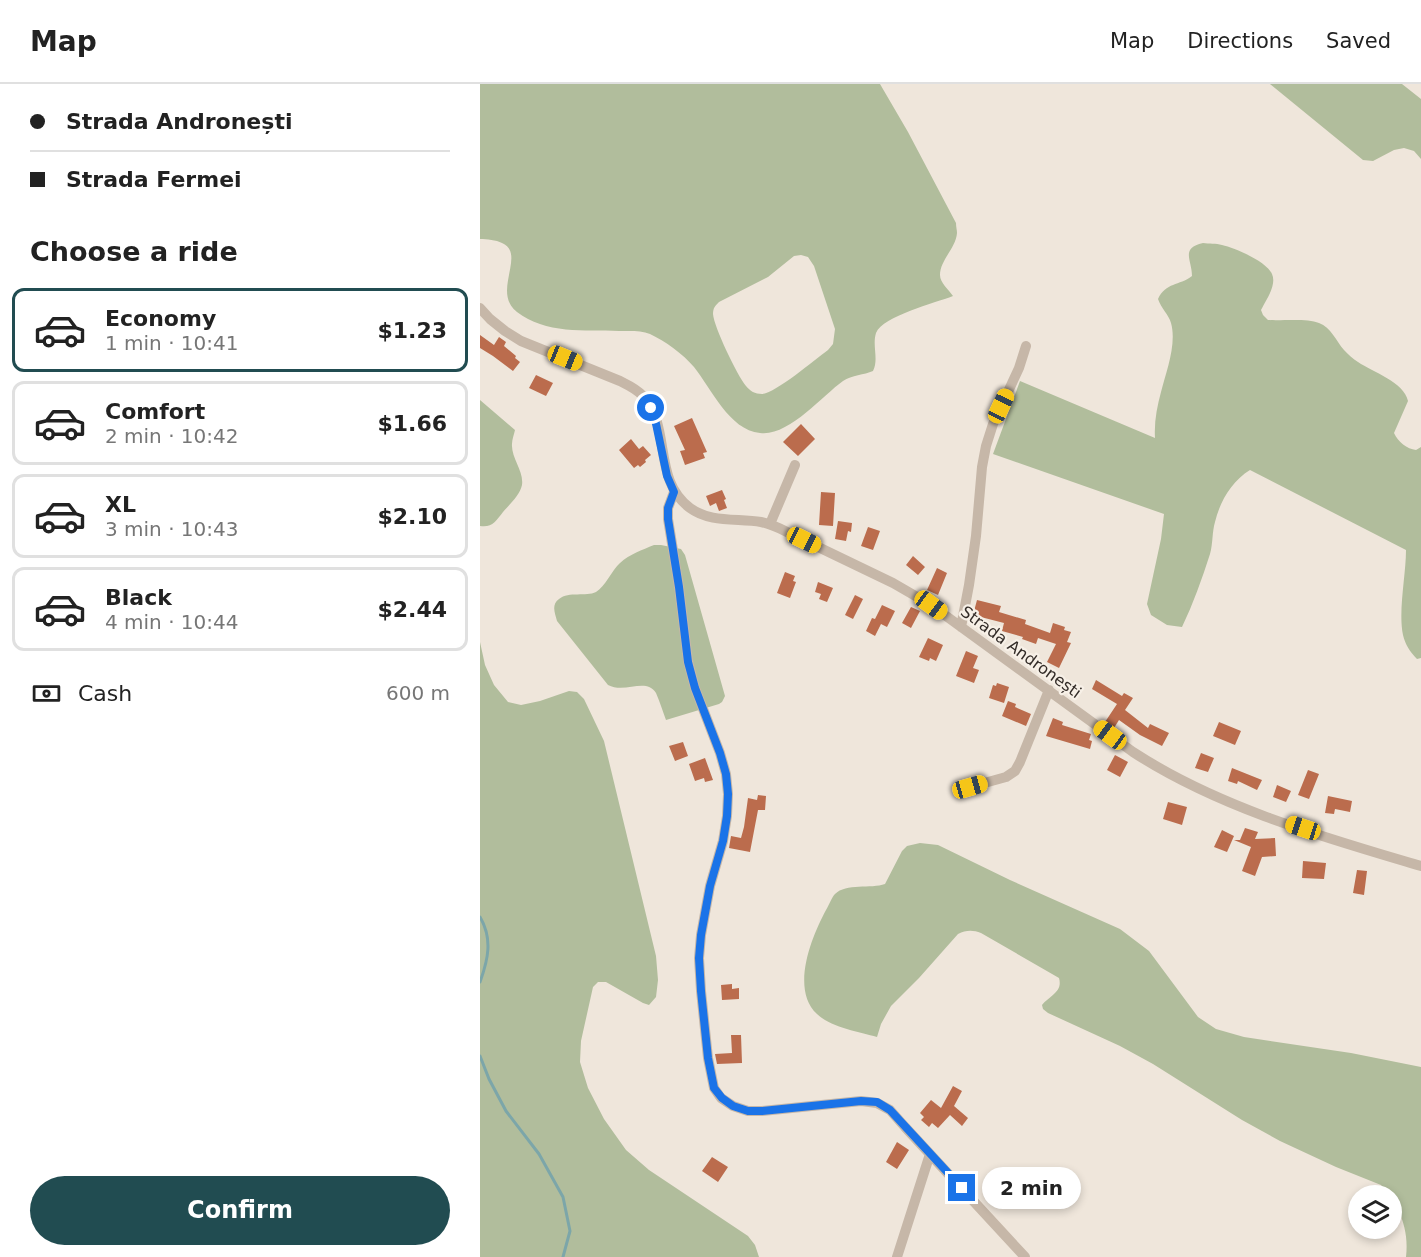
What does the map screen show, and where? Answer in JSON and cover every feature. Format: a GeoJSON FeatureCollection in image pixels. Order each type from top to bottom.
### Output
{"type":"FeatureCollection","features":[{"type":"Feature","properties":{"kind":"street","name":"Strada Andronești"},"geometry":{"type":"LineString","coordinates":[[480,308],[490,319],[521,341],[620,381],[644,397],[655,419],[667,476],[674,492],[691,509],[705,516],[770,524],[892,583],[931,605],[1133,752],[1188,783],[1264,816],[1421,866]]}},
{"type":"Feature","properties":{"kind":"street"},"geometry":{"type":"LineString","coordinates":[[961,627],[987,446],[993,424],[1019,368],[1026,346]]}},
{"type":"Feature","properties":{"kind":"street"},"geometry":{"type":"LineString","coordinates":[[770,524],[795,465]]}},
{"type":"Feature","properties":{"kind":"street"},"geometry":{"type":"LineString","coordinates":[[674,492],[668,508],[668,519],[688,662],[695,688],[720,753],[726,774],[728,794],[723,841],[704,910],[699,958],[708,1058],[714,1088],[733,1106],[748,1111],[861,1101],[877,1102],[890,1110],[1024,1257]]}},
{"type":"Feature","properties":{"kind":"street"},"geometry":{"type":"LineString","coordinates":[[970,787],[1006,777],[1015,771],[1049,690]]}},
{"type":"Feature","properties":{"kind":"street"},"geometry":{"type":"LineString","coordinates":[[897,1257],[930,1154]]}},
{"type":"Feature","properties":{"kind":"green space"},"geometry":{"type":"Polygon","coordinates":[[[480,84],[880,84],[956,223],[957,233],[940,275],[943,284],[953,296],[888,321],[876,333],[873,371],[843,381],[793,422],[771,433],[749,430],[739,424],[722,407],[690,362],[674,348],[650,334],[634,331],[553,327],[528,319],[517,312],[510,304],[507,294],[511,264],[509,248],[497,241],[480,239],[480,84]],[[794,256],[768,277],[719,302],[714,309],[717,329],[732,362],[746,386],[755,393],[762,394],[776,388],[833,344],[835,329],[814,266],[808,257],[794,256]]]}},
{"type":"Feature","properties":{"kind":"green space"},"geometry":{"type":"Polygon","coordinates":[[[1270,84],[1402,84],[1421,99],[1421,159],[1414,151],[1404,148],[1394,150],[1373,161],[1363,160],[1270,84]]]}},
{"type":"Feature","properties":{"kind":"green space"},"geometry":{"type":"Polygon","coordinates":[[[1203,243],[1220,244],[1234,249],[1257,260],[1269,269],[1273,283],[1261,310],[1268,320],[1314,321],[1323,325],[1352,358],[1387,378],[1401,388],[1405,394],[1408,401],[1394,433],[1406,447],[1416,450],[1421,447],[1421,658],[1417,659],[1412,654],[1403,635],[1401,615],[1406,550],[1250,470],[1232,486],[1220,507],[1214,526],[1210,554],[1182,627],[1167,625],[1151,615],[1147,604],[1164,514],[993,454],[1020,381],[1155,438],[1157,409],[1173,340],[1170,320],[1158,299],[1169,287],[1192,276],[1189,251],[1203,243]]]}},
{"type":"Feature","properties":{"kind":"green space"},"geometry":{"type":"Polygon","coordinates":[[[480,400],[515,430],[512,449],[522,480],[521,489],[514,500],[488,526],[480,526],[480,400]]]}},
{"type":"Feature","properties":{"kind":"green space"},"geometry":{"type":"Polygon","coordinates":[[[654,545],[681,549],[685,555],[725,696],[719,704],[666,720],[652,688],[641,686],[621,688],[608,685],[557,621],[554,609],[557,601],[563,597],[596,592],[624,560],[654,545]]]}},
{"type":"Feature","properties":{"kind":"green space"},"geometry":{"type":"Polygon","coordinates":[[[480,642],[485,665],[494,685],[508,702],[521,705],[569,691],[577,692],[584,699],[604,741],[656,956],[658,980],[656,997],[649,1005],[606,982],[598,982],[593,987],[581,1041],[580,1062],[588,1088],[604,1119],[626,1150],[649,1170],[748,1236],[755,1245],[759,1257],[480,1257],[480,642]]]}},
{"type":"Feature","properties":{"kind":"green space"},"geometry":{"type":"Polygon","coordinates":[[[920,843],[938,845],[1120,929],[1149,951],[1198,1017],[1216,1029],[1244,1037],[1351,1053],[1421,1067],[1421,1257],[1406,1257],[1406,1238],[1402,1221],[1402,1185],[1381,1185],[1280,1141],[1153,1064],[1048,1013],[1042,1005],[1059,987],[1059,978],[981,933],[970,931],[958,934],[891,1006],[877,1037],[837,1026],[823,1019],[809,1003],[804,977],[810,948],[820,921],[835,894],[845,888],[885,884],[902,851],[907,846],[920,843]]]}},
{"type":"Feature","properties":{"kind":"building"},"geometry":{"type":"Polygon","coordinates":[[[480,335],[494,345],[499,337],[506,342],[504,346],[520,362],[513,371],[480,348],[480,335]]]}},
{"type":"Feature","properties":{"kind":"building"},"geometry":{"type":"Polygon","coordinates":[[[536,375],[553,383],[546,396],[529,388],[536,375]]]}},
{"type":"Feature","properties":{"kind":"building"},"geometry":{"type":"Polygon","coordinates":[[[692,418],[707,452],[703,453],[705,458],[685,465],[680,451],[685,450],[674,426],[692,418]]]}},
{"type":"Feature","properties":{"kind":"building"},"geometry":{"type":"Polygon","coordinates":[[[801,424],[815,439],[798,456],[783,442],[801,424]]]}},
{"type":"Feature","properties":{"kind":"building"},"geometry":{"type":"Polygon","coordinates":[[[631,439],[639,449],[643,446],[651,455],[640,467],[638,465],[634,468],[619,450],[631,439]]]}},
{"type":"Feature","properties":{"kind":"building"},"geometry":{"type":"Polygon","coordinates":[[[722,490],[727,508],[719,511],[716,503],[710,506],[706,496],[722,490]]]}},
{"type":"Feature","properties":{"kind":"building"},"geometry":{"type":"Polygon","coordinates":[[[821,492],[835,493],[833,526],[819,525],[821,492]]]}},
{"type":"Feature","properties":{"kind":"building"},"geometry":{"type":"Polygon","coordinates":[[[838,521],[852,523],[851,532],[848,531],[846,541],[835,539],[838,521]]]}},
{"type":"Feature","properties":{"kind":"building"},"geometry":{"type":"Polygon","coordinates":[[[868,527],[880,531],[873,550],[861,546],[868,527]]]}},
{"type":"Feature","properties":{"kind":"building"},"geometry":{"type":"Polygon","coordinates":[[[913,556],[925,567],[918,575],[906,565],[913,556]]]}},
{"type":"Feature","properties":{"kind":"building"},"geometry":{"type":"Polygon","coordinates":[[[937,568],[947,573],[938,595],[927,590],[937,568]]]}},
{"type":"Feature","properties":{"kind":"building"},"geometry":{"type":"Polygon","coordinates":[[[785,572],[795,576],[793,581],[796,582],[790,598],[777,593],[785,572]]]}},
{"type":"Feature","properties":{"kind":"building"},"geometry":{"type":"Polygon","coordinates":[[[818,582],[833,588],[827,602],[819,599],[821,594],[815,592],[818,582]]]}},
{"type":"Feature","properties":{"kind":"building"},"geometry":{"type":"Polygon","coordinates":[[[855,595],[863,599],[853,619],[845,615],[855,595]]]}},
{"type":"Feature","properties":{"kind":"building"},"geometry":{"type":"Polygon","coordinates":[[[977,600],[1001,606],[999,612],[1026,620],[1025,624],[1050,633],[1053,623],[1065,627],[1064,630],[1071,632],[1067,642],[1071,643],[1059,668],[1047,662],[1056,644],[1038,638],[1036,644],[1022,639],[1023,637],[1002,631],[1004,623],[973,615],[977,600]]]}},
{"type":"Feature","properties":{"kind":"building"},"geometry":{"type":"Polygon","coordinates":[[[882,605],[895,611],[887,627],[881,624],[875,636],[866,631],[882,605]]]}},
{"type":"Feature","properties":{"kind":"building"},"geometry":{"type":"Polygon","coordinates":[[[911,607],[920,611],[911,628],[902,623],[911,607]]]}},
{"type":"Feature","properties":{"kind":"building"},"geometry":{"type":"Polygon","coordinates":[[[928,638],[943,645],[936,661],[919,657],[928,638]]]}},
{"type":"Feature","properties":{"kind":"building"},"geometry":{"type":"Polygon","coordinates":[[[966,651],[978,656],[973,668],[979,670],[974,683],[956,676],[966,651]]]}},
{"type":"Feature","properties":{"kind":"building"},"geometry":{"type":"Polygon","coordinates":[[[1096,680],[1122,696],[1124,693],[1133,698],[1125,710],[1148,728],[1150,724],[1169,733],[1162,746],[1140,735],[1119,720],[1114,728],[1105,722],[1117,704],[1092,689],[1096,680]]]}},
{"type":"Feature","properties":{"kind":"building"},"geometry":{"type":"Polygon","coordinates":[[[997,683],[1009,687],[1004,703],[989,698],[993,685],[996,686],[997,683]]]}},
{"type":"Feature","properties":{"kind":"building"},"geometry":{"type":"Polygon","coordinates":[[[1008,701],[1031,714],[1026,726],[1002,716],[1008,701]]]}},
{"type":"Feature","properties":{"kind":"building"},"geometry":{"type":"Polygon","coordinates":[[[1053,718],[1063,722],[1062,725],[1091,734],[1090,749],[1046,736],[1053,718]]]}},
{"type":"Feature","properties":{"kind":"building"},"geometry":{"type":"Polygon","coordinates":[[[1219,722],[1241,731],[1235,745],[1213,736],[1219,722]]]}},
{"type":"Feature","properties":{"kind":"building"},"geometry":{"type":"Polygon","coordinates":[[[683,742],[688,756],[675,761],[669,746],[683,742]]]}},
{"type":"Feature","properties":{"kind":"building"},"geometry":{"type":"Polygon","coordinates":[[[1201,753],[1214,758],[1208,772],[1195,768],[1201,753]]]}},
{"type":"Feature","properties":{"kind":"building"},"geometry":{"type":"Polygon","coordinates":[[[1115,755],[1128,762],[1120,777],[1107,770],[1115,755]]]}},
{"type":"Feature","properties":{"kind":"building"},"geometry":{"type":"Polygon","coordinates":[[[705,758],[713,780],[705,782],[704,778],[695,781],[689,764],[705,758]]]}},
{"type":"Feature","properties":{"kind":"building"},"geometry":{"type":"Polygon","coordinates":[[[1232,768],[1262,780],[1257,790],[1238,781],[1237,784],[1228,781],[1232,768]]]}},
{"type":"Feature","properties":{"kind":"building"},"geometry":{"type":"Polygon","coordinates":[[[1308,770],[1319,774],[1309,799],[1298,795],[1308,770]]]}},
{"type":"Feature","properties":{"kind":"building"},"geometry":{"type":"Polygon","coordinates":[[[1277,785],[1291,791],[1286,802],[1273,797],[1277,785]]]}},
{"type":"Feature","properties":{"kind":"building"},"geometry":{"type":"Polygon","coordinates":[[[758,795],[766,796],[765,810],[758,810],[750,852],[729,848],[731,836],[741,838],[748,798],[757,800],[758,795]]]}},
{"type":"Feature","properties":{"kind":"building"},"geometry":{"type":"Polygon","coordinates":[[[1328,796],[1352,801],[1350,812],[1335,809],[1334,814],[1325,813],[1328,796]]]}},
{"type":"Feature","properties":{"kind":"building"},"geometry":{"type":"Polygon","coordinates":[[[1168,802],[1187,807],[1182,825],[1163,819],[1168,802]]]}},
{"type":"Feature","properties":{"kind":"building"},"geometry":{"type":"Polygon","coordinates":[[[1245,828],[1258,832],[1255,839],[1275,838],[1276,856],[1262,857],[1255,876],[1242,871],[1251,847],[1234,840],[1240,840],[1245,828]]]}},
{"type":"Feature","properties":{"kind":"building"},"geometry":{"type":"Polygon","coordinates":[[[1222,830],[1234,836],[1227,852],[1214,847],[1222,830]]]}},
{"type":"Feature","properties":{"kind":"building"},"geometry":{"type":"Polygon","coordinates":[[[1303,861],[1326,863],[1324,879],[1302,878],[1303,861]]]}},
{"type":"Feature","properties":{"kind":"building"},"geometry":{"type":"Polygon","coordinates":[[[1357,870],[1367,871],[1364,895],[1353,893],[1357,870]]]}},
{"type":"Feature","properties":{"kind":"building"},"geometry":{"type":"Polygon","coordinates":[[[732,984],[732,989],[739,988],[739,999],[722,1000],[721,985],[732,984]]]}},
{"type":"Feature","properties":{"kind":"building"},"geometry":{"type":"Polygon","coordinates":[[[731,1035],[741,1035],[742,1063],[717,1064],[715,1054],[732,1053],[731,1035]]]}},
{"type":"Feature","properties":{"kind":"building"},"geometry":{"type":"Polygon","coordinates":[[[953,1086],[962,1091],[954,1106],[968,1118],[962,1126],[950,1115],[938,1128],[932,1123],[929,1127],[921,1120],[924,1117],[920,1113],[931,1100],[941,1108],[953,1086]]]}},
{"type":"Feature","properties":{"kind":"building"},"geometry":{"type":"Polygon","coordinates":[[[897,1142],[909,1150],[897,1169],[886,1162],[897,1142]]]}},
{"type":"Feature","properties":{"kind":"building"},"geometry":{"type":"Polygon","coordinates":[[[712,1157],[728,1167],[718,1182],[702,1171],[712,1157]]]}},
{"type":"Feature","properties":{"kind":"waterway"},"geometry":{"type":"LineString","coordinates":[[480,917],[488,941],[485,966],[480,982]]}},
{"type":"Feature","properties":{"kind":"waterway"},"geometry":{"type":"LineString","coordinates":[[480,1056],[506,1111],[539,1154],[563,1197],[570,1231],[563,1257]]}},
{"type":"Feature","properties":{"kind":"route"},"geometry":{"type":"LineString","coordinates":[[651,408],[662,446],[667,476],[674,492],[668,508],[668,519],[688,662],[695,688],[720,753],[726,774],[728,794],[723,841],[704,910],[699,958],[708,1058],[714,1088],[733,1106],[748,1111],[861,1101],[877,1102],[890,1110],[962,1188]]}}]}
